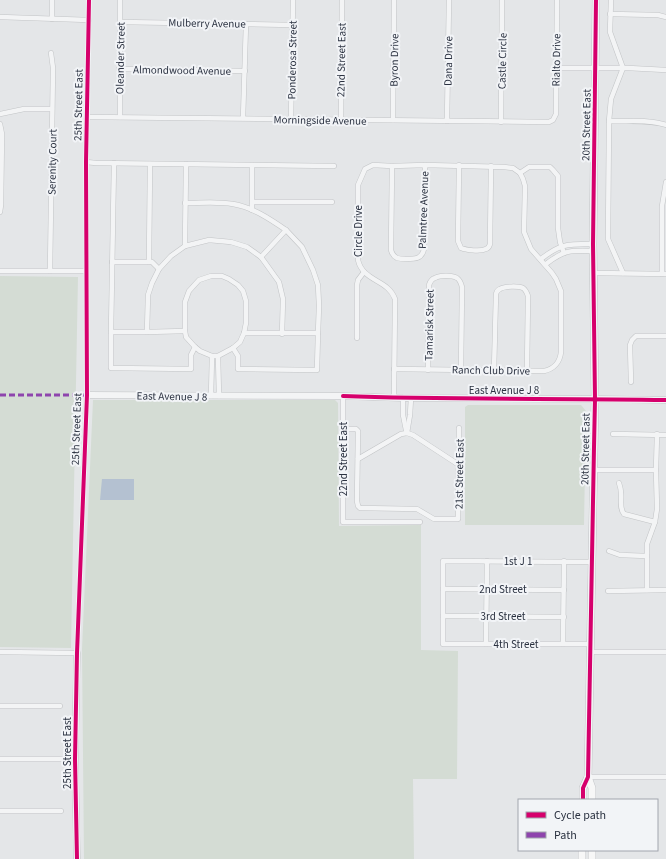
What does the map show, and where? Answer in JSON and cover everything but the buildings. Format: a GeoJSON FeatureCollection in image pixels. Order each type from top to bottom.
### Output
{"type":"FeatureCollection","features":[{"type":"Feature","properties":{"kind":"main road","name":"20th Street East"},"geometry":{"type":"LineString","coordinates":[[592,799],[592,788],[588,777],[595,399],[593,247],[596,0]]}},
{"type":"Feature","properties":{"kind":"main road","name":"20th Street East"},"geometry":{"type":"LineString","coordinates":[[583,799],[583,788],[588,777]]}},
{"type":"Feature","properties":{"kind":"street"},"geometry":{"type":"LineString","coordinates":[[52,0],[52,19]]}},
{"type":"Feature","properties":{"kind":"street","name":"25th Street East"},"geometry":{"type":"LineString","coordinates":[[77,859],[75,759],[77,653],[87,395],[86,162],[89,0]]}},
{"type":"Feature","properties":{"kind":"street","name":"Oleander Street"},"geometry":{"type":"LineString","coordinates":[[120,0],[120,117]]}},
{"type":"Feature","properties":{"kind":"street","name":"Ponderosa Street"},"geometry":{"type":"LineString","coordinates":[[291,120],[293,0]]}},
{"type":"Feature","properties":{"kind":"street","name":"22nd Street East"},"geometry":{"type":"LineString","coordinates":[[341,120],[342,0]]}},
{"type":"Feature","properties":{"kind":"street","name":"Byron Drive"},"geometry":{"type":"LineString","coordinates":[[393,120],[394,0]]}},
{"type":"Feature","properties":{"kind":"street","name":"Dana Drive"},"geometry":{"type":"LineString","coordinates":[[447,121],[449,0]]}},
{"type":"Feature","properties":{"kind":"street","name":"Castle Circle"},"geometry":{"type":"LineString","coordinates":[[501,122],[502,0]]}},
{"type":"Feature","properties":{"kind":"street","name":"Rialto Drive"},"geometry":{"type":"LineString","coordinates":[[553,120],[556,114],[557,0]]}},
{"type":"Feature","properties":{"kind":"street"},"geometry":{"type":"LineString","coordinates":[[610,0],[610,32],[623,68],[611,99],[609,121],[608,239],[623,273]]}},
{"type":"Feature","properties":{"kind":"street"},"geometry":{"type":"LineString","coordinates":[[610,14],[658,15],[666,17]]}},
{"type":"Feature","properties":{"kind":"street"},"geometry":{"type":"LineString","coordinates":[[0,17],[89,20]]}},
{"type":"Feature","properties":{"kind":"street","name":"Mulberry Avenue"},"geometry":{"type":"LineString","coordinates":[[120,22],[293,25]]}},
{"type":"Feature","properties":{"kind":"street"},"geometry":{"type":"LineString","coordinates":[[244,118],[246,24]]}},
{"type":"Feature","properties":{"kind":"street","name":"Serenity Court"},"geometry":{"type":"LineString","coordinates":[[50,271],[53,68],[51,53]]}},
{"type":"Feature","properties":{"kind":"street"},"geometry":{"type":"LineString","coordinates":[[556,68],[623,68],[666,70]]}},
{"type":"Feature","properties":{"kind":"street","name":"Almondwood Avenue"},"geometry":{"type":"LineString","coordinates":[[119,69],[245,71]]}},
{"type":"Feature","properties":{"kind":"street"},"geometry":{"type":"LineString","coordinates":[[0,114],[24,109],[52,110]]}},
{"type":"Feature","properties":{"kind":"street","name":"Morningside Avenue"},"geometry":{"type":"LineString","coordinates":[[87,117],[501,122],[549,122],[553,120]]}},
{"type":"Feature","properties":{"kind":"street"},"geometry":{"type":"LineString","coordinates":[[609,121],[648,122],[666,125]]}},
{"type":"Feature","properties":{"kind":"street"},"geometry":{"type":"LineString","coordinates":[[0,124],[2,134],[0,212]]}},
{"type":"Feature","properties":{"kind":"street"},"geometry":{"type":"LineString","coordinates":[[86,162],[96,164],[334,166]]}},
{"type":"Feature","properties":{"kind":"street"},"geometry":{"type":"LineString","coordinates":[[114,163],[111,368],[191,369],[191,355],[195,347]]}},
{"type":"Feature","properties":{"kind":"street"},"geometry":{"type":"LineString","coordinates":[[149,262],[150,164]]}},
{"type":"Feature","properties":{"kind":"street"},"geometry":{"type":"LineString","coordinates":[[185,246],[186,164]]}},
{"type":"Feature","properties":{"kind":"street"},"geometry":{"type":"LineString","coordinates":[[392,166],[424,164],[513,168],[520,173],[524,179],[524,232],[531,249],[541,260],[546,264],[569,251],[593,247]]}},
{"type":"Feature","properties":{"kind":"street","name":"Palmtree Avenue"},"geometry":{"type":"LineString","coordinates":[[392,166],[391,250],[394,256],[398,259],[415,259],[421,256],[424,249],[424,164]]}},
{"type":"Feature","properties":{"kind":"street"},"geometry":{"type":"LineString","coordinates":[[252,165],[252,210]]}},
{"type":"Feature","properties":{"kind":"street","name":"Circle Drive"},"geometry":{"type":"LineString","coordinates":[[392,166],[374,165],[365,169],[358,185],[358,257],[359,265],[364,272],[390,290],[395,299],[394,398]]}},
{"type":"Feature","properties":{"kind":"street"},"geometry":{"type":"LineString","coordinates":[[459,165],[458,241],[461,248],[467,250],[484,250],[490,244],[491,166]]}},
{"type":"Feature","properties":{"kind":"street"},"geometry":{"type":"LineString","coordinates":[[520,173],[529,167],[550,167],[558,176],[558,228],[564,253]]}},
{"type":"Feature","properties":{"kind":"street"},"geometry":{"type":"LineString","coordinates":[[594,273],[664,274],[662,206],[666,182]]}},
{"type":"Feature","properties":{"kind":"street"},"geometry":{"type":"LineString","coordinates":[[252,202],[332,202]]}},
{"type":"Feature","properties":{"kind":"street"},"geometry":{"type":"LineString","coordinates":[[185,203],[232,204],[252,210],[273,220],[286,230],[302,247],[313,270],[318,285],[319,306],[317,370],[238,369],[238,356],[233,348]]}},
{"type":"Feature","properties":{"kind":"street"},"geometry":{"type":"LineString","coordinates":[[261,257],[286,230]]}},
{"type":"Feature","properties":{"kind":"street"},"geometry":{"type":"LineString","coordinates":[[147,332],[148,295],[159,269],[171,256],[185,246],[209,240],[232,242],[247,247],[261,257],[279,282],[283,299],[282,334]]}},
{"type":"Feature","properties":{"kind":"street"},"geometry":{"type":"LineString","coordinates":[[541,260],[556,249],[568,244],[593,247]]}},
{"type":"Feature","properties":{"kind":"street"},"geometry":{"type":"LineString","coordinates":[[112,262],[152,262],[159,269]]}},
{"type":"Feature","properties":{"kind":"street","name":"Ranch Club Drive"},"geometry":{"type":"LineString","coordinates":[[394,369],[544,371],[556,365],[559,361],[561,352],[561,291],[556,279],[546,264]]}},
{"type":"Feature","properties":{"kind":"street"},"geometry":{"type":"LineString","coordinates":[[0,271],[86,271]]}},
{"type":"Feature","properties":{"kind":"street"},"geometry":{"type":"LineString","coordinates":[[357,338],[357,285],[358,280],[364,272]]}},
{"type":"Feature","properties":{"kind":"street"},"geometry":{"type":"LineString","coordinates":[[211,276],[222,276],[230,279],[243,291],[246,301],[246,323],[240,342],[233,348],[218,356],[212,356],[195,347],[186,337],[185,331],[185,302],[189,291],[199,280],[211,276]]}},
{"type":"Feature","properties":{"kind":"street","name":"Tamarisk Street"},"geometry":{"type":"LineString","coordinates":[[428,370],[429,285],[431,280],[435,278],[452,277],[457,278],[462,286],[461,370]]}},
{"type":"Feature","properties":{"kind":"street"},"geometry":{"type":"LineString","coordinates":[[494,370],[496,294],[498,290],[502,288],[518,287],[524,289],[528,296],[527,371]]}},
{"type":"Feature","properties":{"kind":"street"},"geometry":{"type":"LineString","coordinates":[[111,332],[185,331]]}},
{"type":"Feature","properties":{"kind":"street"},"geometry":{"type":"LineString","coordinates":[[244,333],[318,334]]}},
{"type":"Feature","properties":{"kind":"street"},"geometry":{"type":"LineString","coordinates":[[631,382],[630,345],[632,340],[636,336],[666,336]]}},
{"type":"Feature","properties":{"kind":"street"},"geometry":{"type":"LineString","coordinates":[[211,396],[212,356]]}},
{"type":"Feature","properties":{"kind":"street"},"geometry":{"type":"LineString","coordinates":[[218,356],[219,396]]}},
{"type":"Feature","properties":{"kind":"street","name":"East Avenue J 8"},"geometry":{"type":"LineString","coordinates":[[87,395],[343,396],[394,398],[666,400]]}},
{"type":"Feature","properties":{"kind":"street","name":"22nd Street East"},"geometry":{"type":"LineString","coordinates":[[343,396],[343,522],[420,522]]}},
{"type":"Feature","properties":{"kind":"street"},"geometry":{"type":"LineString","coordinates":[[403,398],[403,415],[406,433]]}},
{"type":"Feature","properties":{"kind":"street"},"geometry":{"type":"LineString","coordinates":[[406,433],[410,415],[411,398]]}},
{"type":"Feature","properties":{"kind":"street","name":"21st Street East"},"geometry":{"type":"LineString","coordinates":[[358,459],[357,501],[360,508],[417,509],[434,519],[458,519],[459,428]]}},
{"type":"Feature","properties":{"kind":"street"},"geometry":{"type":"LineString","coordinates":[[343,429],[356,429],[358,431],[358,459]]}},
{"type":"Feature","properties":{"kind":"street"},"geometry":{"type":"LineString","coordinates":[[358,459],[401,434],[406,433],[413,435],[459,464]]}},
{"type":"Feature","properties":{"kind":"street"},"geometry":{"type":"LineString","coordinates":[[613,434],[666,434]]}},
{"type":"Feature","properties":{"kind":"street"},"geometry":{"type":"LineString","coordinates":[[647,590],[647,544],[655,522],[657,510],[657,434]]}},
{"type":"Feature","properties":{"kind":"street"},"geometry":{"type":"LineString","coordinates":[[594,470],[656,470]]}},
{"type":"Feature","properties":{"kind":"street"},"geometry":{"type":"LineString","coordinates":[[619,483],[622,495],[621,507],[624,514],[655,522]]}},
{"type":"Feature","properties":{"kind":"street"},"geometry":{"type":"LineString","coordinates":[[609,552],[620,555],[647,556]]}},
{"type":"Feature","properties":{"kind":"street","name":"1st J 1"},"geometry":{"type":"LineString","coordinates":[[443,589],[443,561],[592,562]]}},
{"type":"Feature","properties":{"kind":"street"},"geometry":{"type":"LineString","coordinates":[[486,644],[487,561]]}},
{"type":"Feature","properties":{"kind":"street"},"geometry":{"type":"LineString","coordinates":[[563,644],[564,562]]}},
{"type":"Feature","properties":{"kind":"street"},"geometry":{"type":"LineString","coordinates":[[443,589],[443,616]]}},
{"type":"Feature","properties":{"kind":"street","name":"2nd Street"},"geometry":{"type":"LineString","coordinates":[[443,589],[564,590]]}},
{"type":"Feature","properties":{"kind":"street"},"geometry":{"type":"LineString","coordinates":[[608,591],[666,590]]}},
{"type":"Feature","properties":{"kind":"street","name":"4th Street"},"geometry":{"type":"LineString","coordinates":[[443,616],[443,644],[563,644],[590,648],[666,652]]}},
{"type":"Feature","properties":{"kind":"street","name":"3rd Street"},"geometry":{"type":"LineString","coordinates":[[443,616],[564,617]]}},
{"type":"Feature","properties":{"kind":"street"},"geometry":{"type":"LineString","coordinates":[[0,652],[77,653]]}},
{"type":"Feature","properties":{"kind":"street"},"geometry":{"type":"LineString","coordinates":[[0,706],[60,706]]}},
{"type":"Feature","properties":{"kind":"street"},"geometry":{"type":"LineString","coordinates":[[0,759],[75,759]]}},
{"type":"Feature","properties":{"kind":"street"},"geometry":{"type":"LineString","coordinates":[[588,777],[666,777]]}},
{"type":"Feature","properties":{"kind":"street"},"geometry":{"type":"LineString","coordinates":[[0,810],[61,811]]}},
{"type":"Feature","properties":{"kind":"shaded area"},"geometry":{"type":"Polygon","coordinates":[[[0,276],[78,277],[71,648],[0,647],[0,276]]]}},
{"type":"Feature","properties":{"kind":"shaded area"},"geometry":{"type":"Polygon","coordinates":[[[93,400],[335,400],[338,403],[339,526],[421,525],[421,650],[458,651],[457,779],[413,779],[414,859],[84,859],[82,649],[93,400]]]}},
{"type":"Feature","properties":{"kind":"shaded area"},"geometry":{"type":"Polygon","coordinates":[[[468,405],[581,405],[586,411],[584,525],[465,525],[465,407],[468,405]]]}},
{"type":"Feature","properties":{"kind":"water"},"geometry":{"type":"Polygon","coordinates":[[[102,479],[134,479],[134,500],[100,500],[102,479]]]}},
{"type":"Feature","properties":{"kind":"marked path"},"geometry":{"type":"LineString","coordinates":[[0,395],[87,395]]}},
{"type":"Feature","properties":{"kind":"cycle path"},"geometry":{"type":"LineString","coordinates":[[77,859],[75,759],[77,653],[87,395],[86,162],[89,0]]}},
{"type":"Feature","properties":{"kind":"cycle path"},"geometry":{"type":"LineString","coordinates":[[583,799],[583,788],[588,777],[595,399],[593,244],[596,0]]}},
{"type":"Feature","properties":{"kind":"cycle path"},"geometry":{"type":"LineString","coordinates":[[343,396],[666,400]]}}]}
